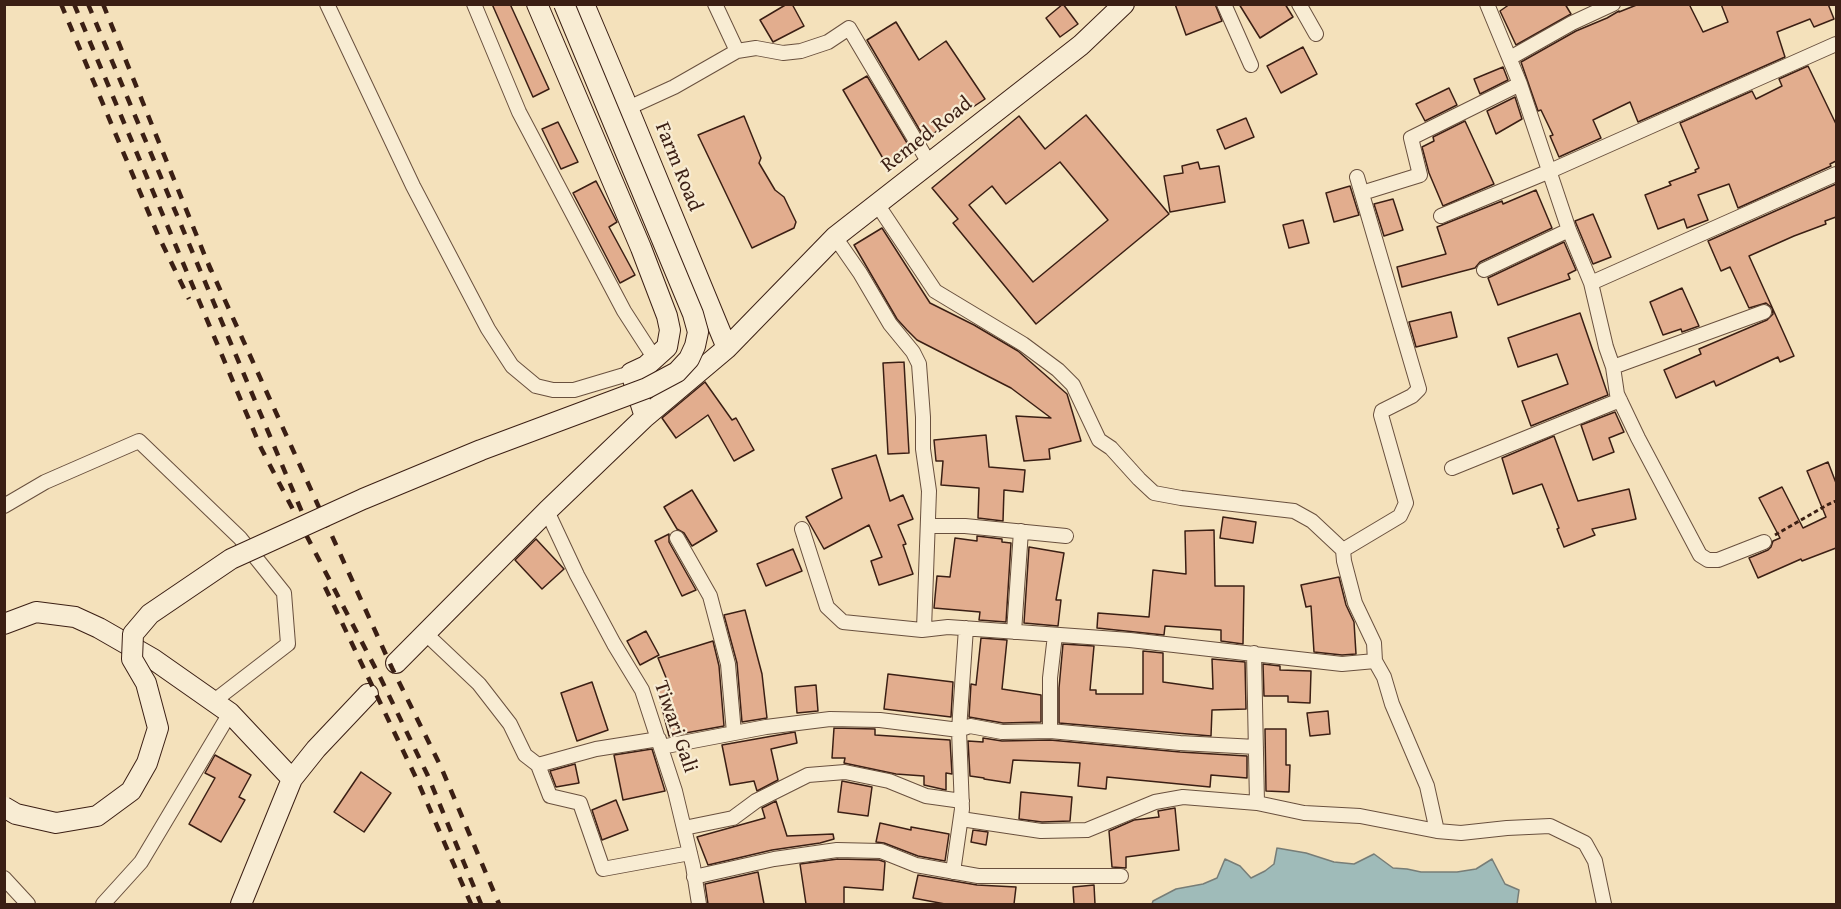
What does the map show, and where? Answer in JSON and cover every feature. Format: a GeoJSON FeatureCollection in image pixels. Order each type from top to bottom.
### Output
{"type":"FeatureCollection","features":[{"type":"Feature","properties":{"kind":"street"},"geometry":{"type":"LineString","coordinates":[[327,4],[413,186],[488,329],[512,366],[536,386],[553,390],[574,390],[631,373],[646,366],[667,347],[670,339],[667,316],[641,248],[537,4]]}},
{"type":"Feature","properties":{"kind":"street"},"geometry":{"type":"LineString","coordinates":[[474,4],[519,112],[624,311],[655,358]]}},
{"type":"Feature","properties":{"kind":"street"},"geometry":{"type":"LineString","coordinates":[[4,807],[16,814],[56,824],[97,816],[131,791],[147,763],[158,728],[146,683],[132,659],[133,634],[150,614],[231,559],[363,499],[481,450],[647,388],[677,372],[689,359],[698,332],[693,314],[564,4]]}},
{"type":"Feature","properties":{"kind":"street","name":"Farm Road"},"geometry":{"type":"LineString","coordinates":[[584,4],[727,348]]}},
{"type":"Feature","properties":{"kind":"street"},"geometry":{"type":"LineString","coordinates":[[715,4],[736,51]]}},
{"type":"Feature","properties":{"kind":"street","name":"Remed Road"},"geometry":{"type":"LineString","coordinates":[[396,663],[645,417],[727,348],[835,237],[1081,45],[1124,4]]}},
{"type":"Feature","properties":{"kind":"street"},"geometry":{"type":"LineString","coordinates":[[1224,4],[1251,65]]}},
{"type":"Feature","properties":{"kind":"street"},"geometry":{"type":"LineString","coordinates":[[1299,4],[1316,34]]}},
{"type":"Feature","properties":{"kind":"street"},"geometry":{"type":"LineString","coordinates":[[1487,4],[1520,84],[1569,230],[1591,283],[1620,400],[1700,555],[1708,560],[1718,560],[1764,542]]}},
{"type":"Feature","properties":{"kind":"street"},"geometry":{"type":"LineString","coordinates":[[1510,58],[1572,23],[1613,4]]}},
{"type":"Feature","properties":{"kind":"street"},"geometry":{"type":"LineString","coordinates":[[628,108],[675,87],[736,51],[756,48],[783,53],[801,51],[828,42],[849,28],[929,163]]}},
{"type":"Feature","properties":{"kind":"street"},"geometry":{"type":"LineString","coordinates":[[1441,216],[1550,171],[1836,44]]}},
{"type":"Feature","properties":{"kind":"street"},"geometry":{"type":"LineString","coordinates":[[1362,193],[1420,175],[1411,138],[1520,84]]}},
{"type":"Feature","properties":{"kind":"street"},"geometry":{"type":"LineString","coordinates":[[1591,283],[1836,174]]}},
{"type":"Feature","properties":{"kind":"street"},"geometry":{"type":"LineString","coordinates":[[1343,550],[1400,516],[1406,503],[1381,415],[1382,411],[1412,396],[1419,389],[1357,177]]}},
{"type":"Feature","properties":{"kind":"street"},"geometry":{"type":"LineString","coordinates":[[877,204],[935,291],[1023,344],[1058,370],[1073,385],[1099,440],[1111,448],[1138,479],[1154,493],[1294,511],[1312,521],[1343,550],[1355,603],[1374,643],[1375,661],[1384,677],[1392,704],[1427,786],[1437,831]]}},
{"type":"Feature","properties":{"kind":"street"},"geometry":{"type":"LineString","coordinates":[[1484,270],[1569,230]]}},
{"type":"Feature","properties":{"kind":"street"},"geometry":{"type":"LineString","coordinates":[[835,237],[860,273],[890,324],[913,352],[919,364],[923,449],[929,491],[924,629]]}},
{"type":"Feature","properties":{"kind":"street"},"geometry":{"type":"LineString","coordinates":[[1613,367],[1764,312]]}},
{"type":"Feature","properties":{"kind":"street"},"geometry":{"type":"LineString","coordinates":[[631,373],[645,417]]}},
{"type":"Feature","properties":{"kind":"street"},"geometry":{"type":"LineString","coordinates":[[1452,468],[1620,400]]}},
{"type":"Feature","properties":{"kind":"street"},"geometry":{"type":"LineString","coordinates":[[4,506],[45,482],[139,441],[240,538],[284,593],[288,644],[214,701]]}},
{"type":"Feature","properties":{"kind":"street","name":"Tiwari Gali"},"geometry":{"type":"LineString","coordinates":[[547,512],[577,575],[642,690],[684,828],[699,904]]}},
{"type":"Feature","properties":{"kind":"street"},"geometry":{"type":"LineString","coordinates":[[928,526],[966,526],[1066,536]]}},
{"type":"Feature","properties":{"kind":"street"},"geometry":{"type":"LineString","coordinates":[[802,529],[827,607],[843,622],[924,629],[948,627],[1130,640],[1342,664],[1375,661]]}},
{"type":"Feature","properties":{"kind":"street"},"geometry":{"type":"LineString","coordinates":[[1014,632],[1021,531]]}},
{"type":"Feature","properties":{"kind":"street"},"geometry":{"type":"LineString","coordinates":[[677,538],[710,596],[728,664],[734,733]]}},
{"type":"Feature","properties":{"kind":"street"},"geometry":{"type":"LineString","coordinates":[[4,624],[36,612],[75,617],[99,628],[153,659],[231,713],[292,779]]}},
{"type":"Feature","properties":{"kind":"street"},"geometry":{"type":"LineString","coordinates":[[953,873],[962,801],[959,730],[966,628]]}},
{"type":"Feature","properties":{"kind":"street"},"geometry":{"type":"LineString","coordinates":[[425,633],[479,684],[510,724],[525,755],[538,765],[550,796],[580,803],[603,868],[690,853]]}},
{"type":"Feature","properties":{"kind":"street"},"geometry":{"type":"LineString","coordinates":[[1050,731],[1050,678],[1055,635]]}},
{"type":"Feature","properties":{"kind":"street"},"geometry":{"type":"LineString","coordinates":[[1254,653],[1257,803]]}},
{"type":"Feature","properties":{"kind":"street"},"geometry":{"type":"LineString","coordinates":[[241,904],[292,779],[316,749],[368,694]]}},
{"type":"Feature","properties":{"kind":"street"},"geometry":{"type":"LineString","coordinates":[[103,904],[141,862],[231,713]]}},
{"type":"Feature","properties":{"kind":"street"},"geometry":{"type":"LineString","coordinates":[[538,765],[596,749],[660,743],[830,719],[880,720],[959,730],[970,726],[1002,732],[1050,731],[1180,743],[1256,747]]}},
{"type":"Feature","properties":{"kind":"street"},"geometry":{"type":"LineString","coordinates":[[684,828],[734,818],[756,801],[808,776],[845,772],[889,781],[926,796],[962,801]]}},
{"type":"Feature","properties":{"kind":"street"},"geometry":{"type":"LineString","coordinates":[[961,819],[1041,831],[1087,830],[1155,802],[1183,797],[1257,803],[1304,813],[1360,816],[1437,831],[1461,833],[1550,826],[1585,843],[1595,861],[1604,904]]}},
{"type":"Feature","properties":{"kind":"street"},"geometry":{"type":"LineString","coordinates":[[694,878],[774,859],[837,850],[881,851],[916,865],[978,876],[1121,876]]}},
{"type":"Feature","properties":{"kind":"street"},"geometry":{"type":"LineString","coordinates":[[4,878],[28,904]]}},
{"type":"Feature","properties":{"kind":"path"},"geometry":{"type":"LineString","coordinates":[[1764,542],[1836,501]]}},
{"type":"Feature","properties":{"kind":"water"},"geometry":{"type":"Polygon","coordinates":[[[1277,848],[1306,853],[1334,862],[1354,864],[1374,854],[1393,868],[1421,872],[1457,872],[1476,869],[1492,859],[1505,884],[1519,890],[1517,904],[1152,904],[1153,901],[1176,889],[1203,884],[1217,878],[1225,859],[1240,866],[1251,878],[1274,864],[1277,848]]]}},
{"type":"Feature","properties":{"kind":"building"},"geometry":{"type":"Polygon","coordinates":[[[492,4],[510,4],[549,89],[533,97],[492,4]]]}},
{"type":"Feature","properties":{"kind":"building"},"geometry":{"type":"Polygon","coordinates":[[[787,4],[792,4],[804,26],[773,42],[760,20],[787,4]]]}},
{"type":"Feature","properties":{"kind":"building"},"geometry":{"type":"Polygon","coordinates":[[[1063,4],[1078,24],[1060,37],[1046,18],[1063,4]]]}},
{"type":"Feature","properties":{"kind":"building"},"geometry":{"type":"Polygon","coordinates":[[[1175,4],[1215,4],[1222,21],[1186,35],[1175,4]]]}},
{"type":"Feature","properties":{"kind":"building"},"geometry":{"type":"Polygon","coordinates":[[[1239,4],[1285,4],[1293,17],[1260,38],[1239,4]]]}},
{"type":"Feature","properties":{"kind":"building"},"geometry":{"type":"Polygon","coordinates":[[[1510,4],[1565,4],[1571,14],[1516,45],[1500,11],[1510,4]]]}},
{"type":"Feature","properties":{"kind":"building"},"geometry":{"type":"Polygon","coordinates":[[[1639,4],[1689,4],[1703,32],[1728,22],[1721,4],[1828,4],[1834,19],[1814,27],[1810,19],[1777,32],[1785,57],[1638,122],[1630,102],[1593,120],[1601,138],[1559,157],[1550,136],[1553,135],[1541,110],[1538,111],[1521,62],[1576,31],[1639,4]]]}},
{"type":"Feature","properties":{"kind":"building"},"geometry":{"type":"Polygon","coordinates":[[[896,22],[919,60],[946,41],[985,99],[925,139],[867,40],[896,22]]]}},
{"type":"Feature","properties":{"kind":"building"},"geometry":{"type":"Polygon","coordinates":[[[1303,47],[1317,74],[1281,93],[1267,66],[1303,47]]]}},
{"type":"Feature","properties":{"kind":"building"},"geometry":{"type":"Polygon","coordinates":[[[1808,66],[1836,124],[1836,161],[1830,164],[1831,166],[1738,208],[1729,184],[1698,195],[1708,220],[1687,228],[1684,219],[1658,229],[1645,195],[1671,185],[1669,182],[1696,172],[1695,170],[1699,168],[1680,123],[1752,91],[1756,99],[1782,86],[1779,79],[1808,66]]]}},
{"type":"Feature","properties":{"kind":"building"},"geometry":{"type":"Polygon","coordinates":[[[1503,67],[1508,80],[1480,94],[1474,79],[1503,67]]]}},
{"type":"Feature","properties":{"kind":"building"},"geometry":{"type":"Polygon","coordinates":[[[867,76],[913,153],[888,167],[843,90],[867,76]]]}},
{"type":"Feature","properties":{"kind":"building"},"geometry":{"type":"Polygon","coordinates":[[[1449,88],[1457,105],[1425,121],[1416,104],[1449,88]]]}},
{"type":"Feature","properties":{"kind":"building"},"geometry":{"type":"Polygon","coordinates":[[[1515,97],[1522,119],[1496,134],[1487,111],[1515,97]]]}},
{"type":"Feature","properties":{"kind":"building"},"geometry":{"type":"Polygon","coordinates":[[[1086,115],[1169,214],[1036,324],[953,223],[958,219],[932,188],[1019,116],[1045,149],[1086,115]],[[1060,162],[1006,204],[992,186],[969,205],[1033,282],[1108,220],[1060,162]]]}},
{"type":"Feature","properties":{"kind":"building"},"geometry":{"type":"Polygon","coordinates":[[[744,116],[761,158],[759,163],[775,190],[784,197],[796,222],[794,228],[752,248],[698,135],[744,116]]]}},
{"type":"Feature","properties":{"kind":"building"},"geometry":{"type":"Polygon","coordinates":[[[1246,118],[1254,137],[1225,149],[1217,130],[1246,118]]]}},
{"type":"Feature","properties":{"kind":"building"},"geometry":{"type":"Polygon","coordinates":[[[1465,121],[1494,184],[1443,206],[1429,173],[1422,147],[1434,141],[1433,137],[1465,121]]]}},
{"type":"Feature","properties":{"kind":"building"},"geometry":{"type":"Polygon","coordinates":[[[558,122],[578,162],[561,169],[542,129],[558,122]]]}},
{"type":"Feature","properties":{"kind":"building"},"geometry":{"type":"Polygon","coordinates":[[[1198,162],[1200,169],[1219,166],[1225,202],[1170,212],[1164,176],[1183,173],[1182,166],[1198,162]]]}},
{"type":"Feature","properties":{"kind":"building"},"geometry":{"type":"Polygon","coordinates":[[[596,181],[617,222],[609,227],[635,275],[620,283],[573,193],[596,181]]]}},
{"type":"Feature","properties":{"kind":"building"},"geometry":{"type":"Polygon","coordinates":[[[1836,184],[1836,217],[1825,221],[1826,224],[1749,256],[1794,356],[1780,362],[1778,357],[1716,386],[1714,381],[1676,398],[1664,370],[1701,354],[1699,349],[1767,320],[1773,314],[1772,308],[1766,303],[1749,308],[1730,267],[1721,271],[1708,241],[1836,184]]]}},
{"type":"Feature","properties":{"kind":"building"},"geometry":{"type":"Polygon","coordinates":[[[1350,186],[1359,215],[1334,222],[1326,193],[1350,186]]]}},
{"type":"Feature","properties":{"kind":"building"},"geometry":{"type":"Polygon","coordinates":[[[1536,190],[1552,228],[1480,262],[1475,268],[1402,287],[1397,267],[1446,254],[1437,227],[1536,190]]]}},
{"type":"Feature","properties":{"kind":"building"},"geometry":{"type":"Polygon","coordinates":[[[1393,199],[1403,230],[1384,236],[1374,204],[1393,199]]]}},
{"type":"Feature","properties":{"kind":"building"},"geometry":{"type":"Polygon","coordinates":[[[1593,214],[1611,257],[1593,264],[1575,221],[1593,214]]]}},
{"type":"Feature","properties":{"kind":"building"},"geometry":{"type":"Polygon","coordinates":[[[1303,220],[1309,243],[1289,248],[1283,225],[1303,220]]]}},
{"type":"Feature","properties":{"kind":"building"},"geometry":{"type":"Polygon","coordinates":[[[882,228],[930,303],[1018,351],[1067,394],[1081,441],[1049,449],[1050,459],[1024,461],[1016,416],[1051,418],[1011,388],[917,340],[897,319],[854,245],[882,228]]]}},
{"type":"Feature","properties":{"kind":"building"},"geometry":{"type":"Polygon","coordinates":[[[1564,242],[1576,270],[1568,274],[1570,279],[1498,305],[1488,278],[1564,242]]]}},
{"type":"Feature","properties":{"kind":"building"},"geometry":{"type":"Polygon","coordinates":[[[1682,288],[1699,326],[1663,335],[1650,302],[1682,288]]]}},
{"type":"Feature","properties":{"kind":"building"},"geometry":{"type":"Polygon","coordinates":[[[1451,312],[1457,337],[1416,347],[1409,322],[1451,312]]]}},
{"type":"Feature","properties":{"kind":"building"},"geometry":{"type":"Polygon","coordinates":[[[1580,313],[1608,395],[1531,426],[1522,401],[1568,384],[1557,354],[1518,367],[1508,338],[1580,313]]]}},
{"type":"Feature","properties":{"kind":"building"},"geometry":{"type":"Polygon","coordinates":[[[904,362],[909,453],[888,454],[883,363],[904,362]]]}},
{"type":"Feature","properties":{"kind":"building"},"geometry":{"type":"Polygon","coordinates":[[[705,382],[732,420],[736,418],[754,450],[734,461],[708,415],[676,438],[662,418],[705,382]]]}},
{"type":"Feature","properties":{"kind":"building"},"geometry":{"type":"Polygon","coordinates":[[[1615,412],[1624,432],[1609,438],[1614,452],[1593,460],[1581,425],[1615,412]]]}},
{"type":"Feature","properties":{"kind":"building"},"geometry":{"type":"Polygon","coordinates":[[[986,435],[989,467],[1025,470],[1023,492],[1004,490],[1003,521],[978,518],[979,488],[941,485],[943,461],[936,461],[934,440],[986,435]]]}},
{"type":"Feature","properties":{"kind":"building"},"geometry":{"type":"Polygon","coordinates":[[[1554,436],[1578,501],[1629,489],[1636,519],[1592,529],[1595,535],[1564,547],[1542,484],[1513,494],[1502,458],[1554,436]]]}},
{"type":"Feature","properties":{"kind":"building"},"geometry":{"type":"Polygon","coordinates":[[[876,455],[890,501],[903,495],[913,519],[898,525],[906,544],[903,545],[913,574],[879,585],[871,561],[882,557],[869,525],[824,549],[806,517],[842,498],[832,469],[876,455]]]}},
{"type":"Feature","properties":{"kind":"building"},"geometry":{"type":"Polygon","coordinates":[[[1828,462],[1836,483],[1836,548],[1802,561],[1801,559],[1758,578],[1749,558],[1768,550],[1773,541],[1780,538],[1759,498],[1782,487],[1803,528],[1826,517],[1807,471],[1828,462]]]}},
{"type":"Feature","properties":{"kind":"building"},"geometry":{"type":"Polygon","coordinates":[[[692,490],[717,531],[692,546],[684,533],[677,529],[664,507],[692,490]]]}},
{"type":"Feature","properties":{"kind":"building"},"geometry":{"type":"Polygon","coordinates":[[[1223,517],[1256,522],[1253,543],[1220,538],[1223,517]]]}},
{"type":"Feature","properties":{"kind":"building"},"geometry":{"type":"Polygon","coordinates":[[[1214,530],[1215,586],[1244,586],[1243,644],[1221,641],[1221,630],[1165,626],[1164,635],[1097,628],[1098,613],[1149,617],[1153,570],[1186,574],[1185,531],[1214,530]]]}},
{"type":"Feature","properties":{"kind":"building"},"geometry":{"type":"Polygon","coordinates":[[[669,534],[669,542],[696,590],[682,596],[655,541],[669,534]]]}},
{"type":"Feature","properties":{"kind":"building"},"geometry":{"type":"Polygon","coordinates":[[[977,536],[1002,539],[1002,542],[1011,543],[1006,622],[979,620],[980,612],[934,608],[937,576],[950,577],[955,538],[977,541],[977,536]]]}},
{"type":"Feature","properties":{"kind":"building"},"geometry":{"type":"Polygon","coordinates":[[[536,539],[564,569],[542,589],[515,560],[536,539]]]}},
{"type":"Feature","properties":{"kind":"building"},"geometry":{"type":"Polygon","coordinates":[[[1029,547],[1064,553],[1056,600],[1061,600],[1058,626],[1024,623],[1029,547]]]}},
{"type":"Feature","properties":{"kind":"building"},"geometry":{"type":"Polygon","coordinates":[[[793,549],[802,571],[766,586],[757,564],[793,549]]]}},
{"type":"Feature","properties":{"kind":"building"},"geometry":{"type":"Polygon","coordinates":[[[1339,577],[1346,605],[1354,622],[1356,654],[1314,652],[1311,606],[1306,607],[1301,585],[1339,577]]]}},
{"type":"Feature","properties":{"kind":"building"},"geometry":{"type":"Polygon","coordinates":[[[745,610],[762,674],[767,718],[742,722],[737,663],[724,615],[745,610]]]}},
{"type":"Feature","properties":{"kind":"building"},"geometry":{"type":"Polygon","coordinates":[[[646,631],[659,655],[640,665],[627,641],[646,631]]]}},
{"type":"Feature","properties":{"kind":"building"},"geometry":{"type":"Polygon","coordinates":[[[981,638],[1007,640],[1002,689],[1041,695],[1041,722],[1003,723],[969,717],[971,684],[976,685],[981,638]]]}},
{"type":"Feature","properties":{"kind":"building"},"geometry":{"type":"Polygon","coordinates":[[[713,641],[719,666],[724,726],[669,736],[657,688],[669,685],[658,658],[713,641]]]}},
{"type":"Feature","properties":{"kind":"building"},"geometry":{"type":"Polygon","coordinates":[[[1063,644],[1094,646],[1090,690],[1096,690],[1096,694],[1143,694],[1143,651],[1163,653],[1163,682],[1213,689],[1212,659],[1245,662],[1246,709],[1212,710],[1211,736],[1059,723],[1063,644]]]}},
{"type":"Feature","properties":{"kind":"building"},"geometry":{"type":"Polygon","coordinates":[[[1263,664],[1280,666],[1280,670],[1311,671],[1310,703],[1288,702],[1288,696],[1264,696],[1263,664]]]}},
{"type":"Feature","properties":{"kind":"building"},"geometry":{"type":"Polygon","coordinates":[[[888,674],[953,682],[951,717],[884,709],[888,674]]]}},
{"type":"Feature","properties":{"kind":"building"},"geometry":{"type":"Polygon","coordinates":[[[592,682],[608,730],[577,741],[561,693],[592,682]]]}},
{"type":"Feature","properties":{"kind":"building"},"geometry":{"type":"Polygon","coordinates":[[[816,685],[818,711],[797,713],[795,687],[816,685]]]}},
{"type":"Feature","properties":{"kind":"building"},"geometry":{"type":"Polygon","coordinates":[[[1328,711],[1330,734],[1310,736],[1307,713],[1328,711]]]}},
{"type":"Feature","properties":{"kind":"building"},"geometry":{"type":"Polygon","coordinates":[[[834,728],[875,729],[875,735],[950,740],[952,774],[946,773],[946,790],[924,785],[924,776],[896,774],[844,763],[845,758],[832,758],[834,728]]]}},
{"type":"Feature","properties":{"kind":"building"},"geometry":{"type":"Polygon","coordinates":[[[1265,729],[1286,729],[1286,765],[1290,765],[1289,792],[1266,791],[1265,729]]]}},
{"type":"Feature","properties":{"kind":"building"},"geometry":{"type":"Polygon","coordinates":[[[795,732],[797,743],[771,749],[778,780],[757,791],[754,781],[730,785],[722,745],[795,732]]]}},
{"type":"Feature","properties":{"kind":"building"},"geometry":{"type":"Polygon","coordinates":[[[983,738],[1002,741],[1050,740],[1247,756],[1247,778],[1211,775],[1210,787],[1107,777],[1106,789],[1078,786],[1080,763],[1013,760],[1010,783],[970,776],[968,741],[983,742],[983,738]]]}},
{"type":"Feature","properties":{"kind":"building"},"geometry":{"type":"Polygon","coordinates":[[[652,749],[665,791],[623,800],[614,755],[652,749]]]}},
{"type":"Feature","properties":{"kind":"building"},"geometry":{"type":"Polygon","coordinates":[[[215,755],[251,775],[239,797],[245,800],[221,842],[189,824],[215,778],[205,773],[215,755]]]}},
{"type":"Feature","properties":{"kind":"building"},"geometry":{"type":"Polygon","coordinates":[[[575,764],[579,783],[556,787],[550,771],[575,764]]]}},
{"type":"Feature","properties":{"kind":"building"},"geometry":{"type":"Polygon","coordinates":[[[361,772],[391,793],[364,832],[334,812],[361,772]]]}},
{"type":"Feature","properties":{"kind":"building"},"geometry":{"type":"Polygon","coordinates":[[[842,781],[872,787],[868,816],[838,812],[842,781]]]}},
{"type":"Feature","properties":{"kind":"building"},"geometry":{"type":"Polygon","coordinates":[[[1021,792],[1072,797],[1070,821],[1042,822],[1019,819],[1021,792]]]}},
{"type":"Feature","properties":{"kind":"building"},"geometry":{"type":"Polygon","coordinates":[[[616,800],[628,830],[602,840],[592,810],[616,800]]]}},
{"type":"Feature","properties":{"kind":"building"},"geometry":{"type":"Polygon","coordinates":[[[776,801],[787,836],[833,834],[834,839],[708,865],[697,837],[765,818],[762,808],[776,801]]]}},
{"type":"Feature","properties":{"kind":"building"},"geometry":{"type":"Polygon","coordinates":[[[1175,808],[1179,850],[1126,857],[1126,868],[1112,867],[1109,831],[1134,820],[1159,817],[1158,811],[1175,808]]]}},
{"type":"Feature","properties":{"kind":"building"},"geometry":{"type":"Polygon","coordinates":[[[880,823],[911,830],[911,827],[949,834],[945,861],[918,856],[876,842],[880,823]]]}},
{"type":"Feature","properties":{"kind":"building"},"geometry":{"type":"Polygon","coordinates":[[[973,830],[988,832],[986,845],[971,842],[973,830]]]}},
{"type":"Feature","properties":{"kind":"building"},"geometry":{"type":"Polygon","coordinates":[[[838,859],[885,862],[883,890],[844,887],[844,904],[806,904],[800,864],[838,859]]]}},
{"type":"Feature","properties":{"kind":"building"},"geometry":{"type":"Polygon","coordinates":[[[758,872],[764,904],[708,904],[705,884],[758,872]]]}},
{"type":"Feature","properties":{"kind":"building"},"geometry":{"type":"Polygon","coordinates":[[[918,875],[977,885],[1016,887],[1014,904],[945,904],[913,898],[918,875]]]}},
{"type":"Feature","properties":{"kind":"building"},"geometry":{"type":"Polygon","coordinates":[[[1094,885],[1095,904],[1074,904],[1073,887],[1094,885]]]}},
{"type":"Feature","properties":{"kind":"railway"},"geometry":{"type":"LineString","coordinates":[[61,4],[158,235],[189,299]]}},
{"type":"Feature","properties":{"kind":"railway"},"geometry":{"type":"LineString","coordinates":[[74,4],[261,448],[381,679],[428,776],[481,904]]}},
{"type":"Feature","properties":{"kind":"railway"},"geometry":{"type":"LineString","coordinates":[[88,4],[304,517]]}},
{"type":"Feature","properties":{"kind":"railway"},"geometry":{"type":"LineString","coordinates":[[103,4],[211,271]]}},
{"type":"Feature","properties":{"kind":"railway"},"geometry":{"type":"LineString","coordinates":[[208,263],[392,668],[441,767],[499,904]]}},
{"type":"Feature","properties":{"kind":"railway"},"geometry":{"type":"LineString","coordinates":[[325,587],[418,782],[471,904]]}}]}
